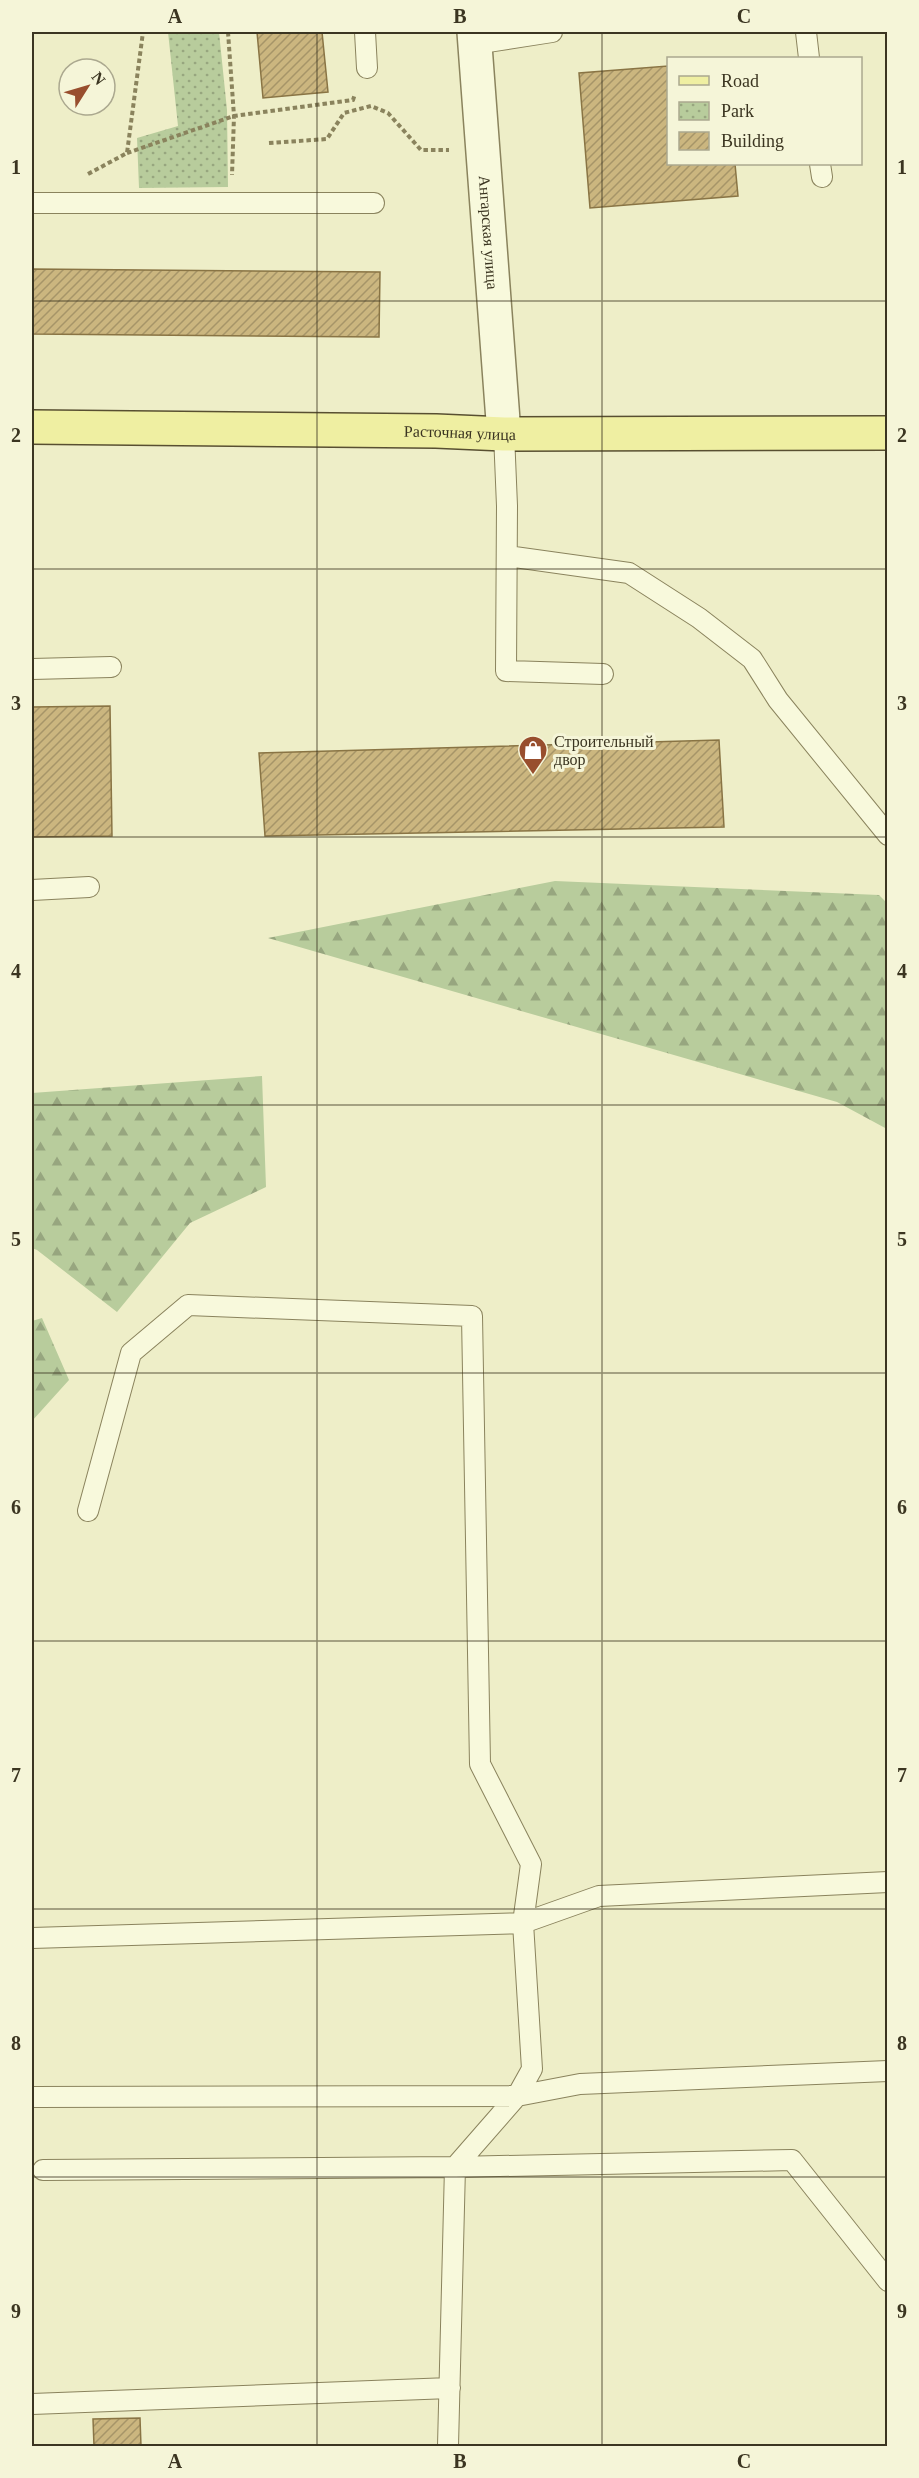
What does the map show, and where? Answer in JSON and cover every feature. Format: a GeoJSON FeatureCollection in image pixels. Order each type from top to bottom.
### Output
{"type":"FeatureCollection","features":[{"type":"Feature","properties":{"kind":"main road","name":"Расточная улица"},"geometry":{"type":"LineString","coordinates":[[32,427],[436,430],[504,434],[888,434]]}},
{"type":"Feature","properties":{"kind":"street","name":"Ангарская улица"},"geometry":{"type":"LineString","coordinates":[[475,38],[504,434]]}},
{"type":"Feature","properties":{"kind":"lane"},"geometry":{"type":"LineString","coordinates":[[365,32],[367,68]]}},
{"type":"Feature","properties":{"kind":"lane"},"geometry":{"type":"LineString","coordinates":[[475,38],[552,32]]}},
{"type":"Feature","properties":{"kind":"lane"},"geometry":{"type":"LineString","coordinates":[[806,32],[809,57]]}},
{"type":"Feature","properties":{"kind":"lane"},"geometry":{"type":"LineString","coordinates":[[32,202],[374,203]]}},
{"type":"Feature","properties":{"kind":"lane"},"geometry":{"type":"LineString","coordinates":[[504,434],[507,556],[506,671],[603,674]]}},
{"type":"Feature","properties":{"kind":"lane"},"geometry":{"type":"LineString","coordinates":[[507,556],[629,573],[699,618],[752,659],[778,700],[888,835]]}},
{"type":"Feature","properties":{"kind":"lane"},"geometry":{"type":"LineString","coordinates":[[32,669],[111,668]]}},
{"type":"Feature","properties":{"kind":"lane"},"geometry":{"type":"LineString","coordinates":[[32,890],[89,887]]}},
{"type":"Feature","properties":{"kind":"lane"},"geometry":{"type":"LineString","coordinates":[[88,1511],[131,1353],[188,1305],[472,1316],[480,1764],[531,1864],[523,1923],[532,2069],[517,2096],[455,2167],[448,2446]]}},
{"type":"Feature","properties":{"kind":"lane"},"geometry":{"type":"LineString","coordinates":[[32,1938],[523,1923],[598,1896],[888,1882]]}},
{"type":"Feature","properties":{"kind":"lane"},"geometry":{"type":"LineString","coordinates":[[32,2097],[517,2096],[580,2084],[888,2071]]}},
{"type":"Feature","properties":{"kind":"lane"},"geometry":{"type":"LineString","coordinates":[[43,2170],[455,2167],[792,2160],[888,2281]]}},
{"type":"Feature","properties":{"kind":"lane"},"geometry":{"type":"LineString","coordinates":[[32,2404],[450,2388]]}},
{"type":"Feature","properties":{"kind":"path"},"geometry":{"type":"LineString","coordinates":[[127,153],[143,32]]}},
{"type":"Feature","properties":{"kind":"path"},"geometry":{"type":"LineString","coordinates":[[228,32],[234,116],[232,201]]}},
{"type":"Feature","properties":{"kind":"path"},"geometry":{"type":"LineString","coordinates":[[86,175],[127,153],[234,116],[353,100],[367,68]]}},
{"type":"Feature","properties":{"kind":"path"},"geometry":{"type":"LineString","coordinates":[[269,143],[327,140],[344,113],[371,106],[388,113],[422,150],[483,150]]}},
{"type":"Feature","properties":{"kind":"green space"},"geometry":{"type":"Polygon","coordinates":[[[168,32],[219,32],[227,110],[228,187],[139,188],[137,138],[178,126],[168,32]]]}},
{"type":"Feature","properties":{"kind":"green space"},"geometry":{"type":"Polygon","coordinates":[[[555,881],[879,895],[888,904],[887,1129],[837,1102],[268,938],[555,881]]]}},
{"type":"Feature","properties":{"kind":"green space"},"geometry":{"type":"Polygon","coordinates":[[[262,1076],[266,1187],[190,1223],[117,1312],[32,1248],[32,1093],[262,1076]]]}},
{"type":"Feature","properties":{"kind":"green space"},"geometry":{"type":"Polygon","coordinates":[[[42,1318],[69,1380],[32,1421],[32,1321],[42,1318]]]}},
{"type":"Feature","properties":{"kind":"building"},"geometry":{"type":"Polygon","coordinates":[[[257,32],[322,32],[328,92],[263,98],[257,32]]]}},
{"type":"Feature","properties":{"kind":"building"},"geometry":{"type":"Polygon","coordinates":[[[667,66],[667,165],[735,165],[738,196],[590,208],[579,73],[667,66]]]}},
{"type":"Feature","properties":{"kind":"building"},"geometry":{"type":"Polygon","coordinates":[[[32,269],[380,272],[379,337],[32,334],[32,269]]]}},
{"type":"Feature","properties":{"kind":"building"},"geometry":{"type":"Polygon","coordinates":[[[110,706],[112,836],[32,837],[32,707],[110,706]]]}},
{"type":"Feature","properties":{"kind":"building"},"geometry":{"type":"Polygon","coordinates":[[[719,740],[724,827],[265,836],[259,753],[719,740]]]}},
{"type":"Feature","properties":{"kind":"building"},"geometry":{"type":"Polygon","coordinates":[[[140,2418],[141,2446],[94,2446],[93,2419],[140,2418]]]}},
{"type":"Feature","properties":{"kind":"place","name":"Строительный двор"},"geometry":{"type":"Point","coordinates":[533,776]}}]}
